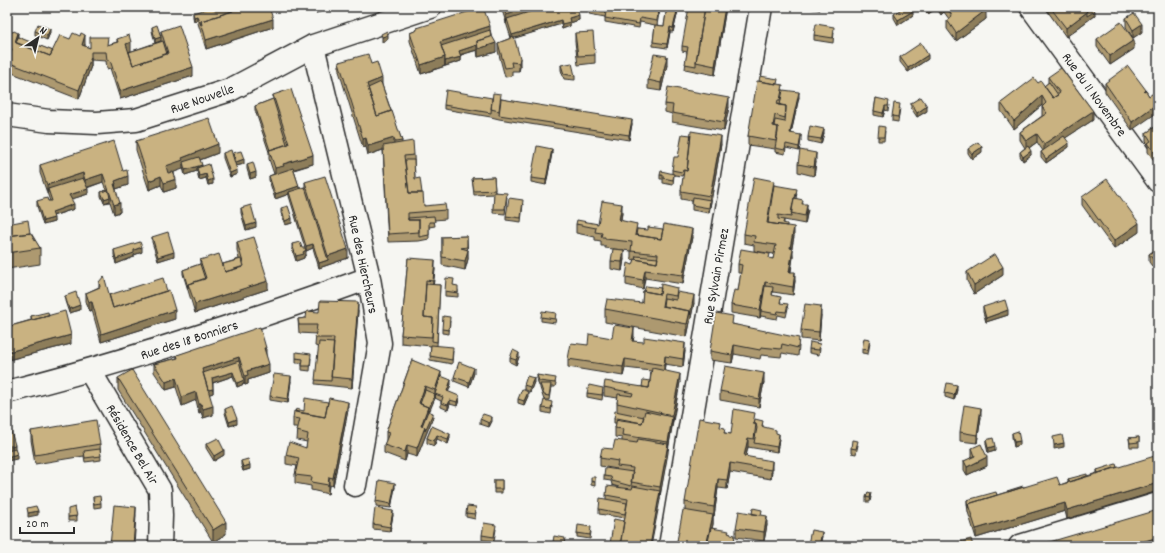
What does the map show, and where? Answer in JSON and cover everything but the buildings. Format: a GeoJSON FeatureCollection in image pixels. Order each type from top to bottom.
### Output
{"type":"FeatureCollection","features":[{"type":"Feature","properties":{"kind":"street","name":"Rue Nouvelle"},"geometry":{"type":"LineString","coordinates":[[7,115],[49,121],[89,123],[136,120],[230,90],[313,46],[430,7]]}},
{"type":"Feature","properties":{"kind":"street","name":"Rue Sylvain Pirmez"},"geometry":{"type":"LineString","coordinates":[[670,546],[761,7]]}},
{"type":"Feature","properties":{"kind":"street","name":"Rue du 11 Novembre"},"geometry":{"type":"LineString","coordinates":[[1031,7],[1158,181]]}},
{"type":"Feature","properties":{"kind":"street","name":"Rue des Hiercheurs"},"geometry":{"type":"LineString","coordinates":[[313,46],[369,278],[380,343],[355,485]]}},
{"type":"Feature","properties":{"kind":"street","name":"Rue des 18 Bonniers"},"geometry":{"type":"LineString","coordinates":[[7,392],[90,371],[303,302],[369,278]]}},
{"type":"Feature","properties":{"kind":"street","name":"Résidence Bel Air"},"geometry":{"type":"LineString","coordinates":[[90,371],[160,490],[160,546]]}},
{"type":"Feature","properties":{"kind":"street"},"geometry":{"type":"LineString","coordinates":[[1020,546],[1158,504]]}}]}
